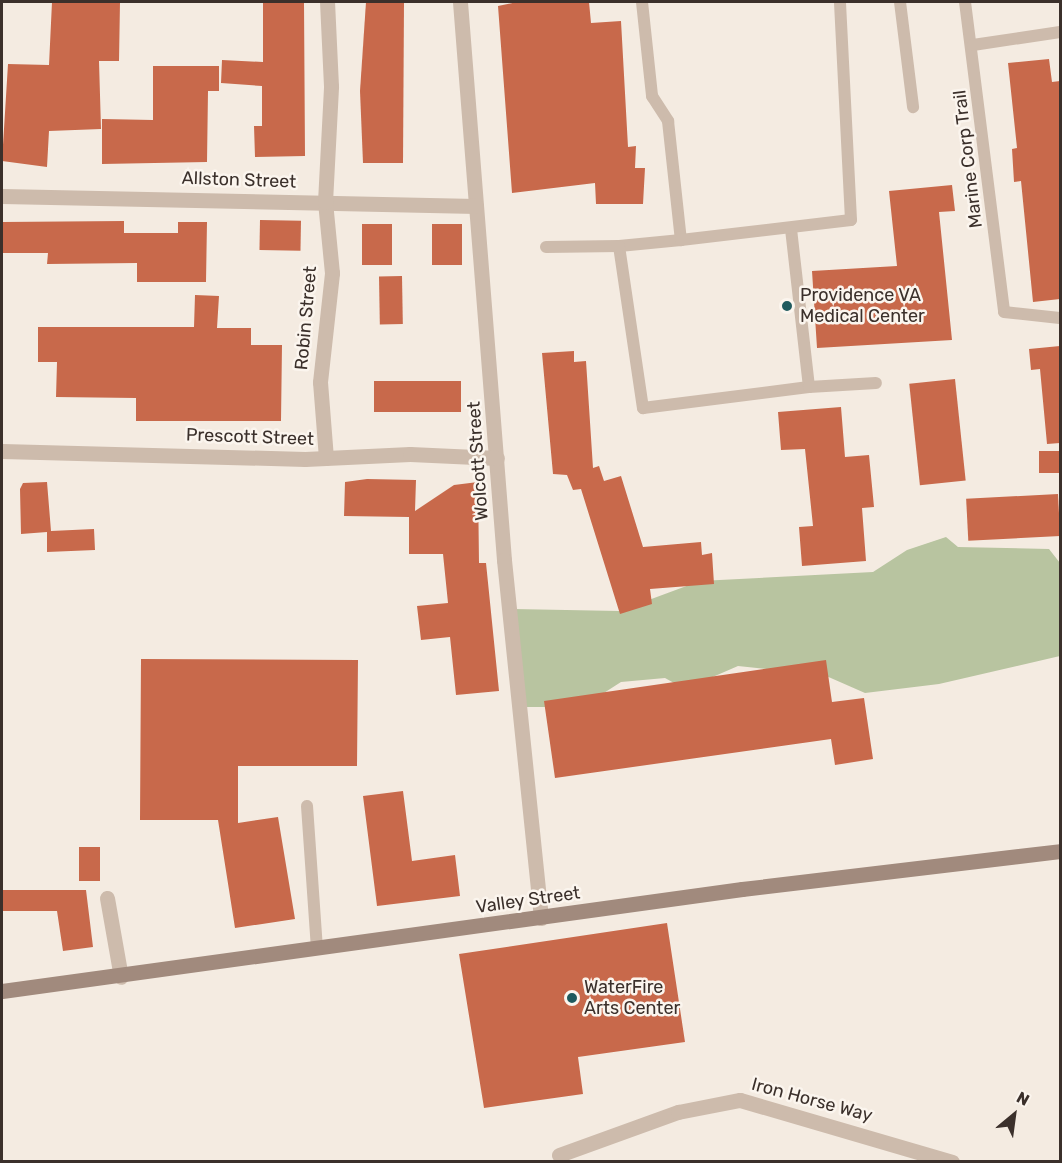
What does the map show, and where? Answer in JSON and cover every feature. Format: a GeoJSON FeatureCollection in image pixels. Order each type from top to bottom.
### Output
{"type":"FeatureCollection","features":[{"type":"Feature","properties":{"kind":"main road","name":"Valley Street"},"geometry":{"type":"LineString","coordinates":[[2,991],[1060,851]]}},
{"type":"Feature","properties":{"kind":"street","name":"Robin Street"},"geometry":{"type":"LineString","coordinates":[[326,458],[320,382],[332,273],[325,202],[331,86],[327,2]]}},
{"type":"Feature","properties":{"kind":"street","name":"Wolcott Street"},"geometry":{"type":"LineString","coordinates":[[460,2],[531,856],[541,918]]}},
{"type":"Feature","properties":{"kind":"street","name":"Allston Street"},"geometry":{"type":"LineString","coordinates":[[2,196],[476,206]]}},
{"type":"Feature","properties":{"kind":"street","name":"Prescott Street"},"geometry":{"type":"LineString","coordinates":[[2,451],[326,458],[410,454],[497,458]]}},
{"type":"Feature","properties":{"kind":"street"},"geometry":{"type":"LineString","coordinates":[[106,898],[121,976]]}},
{"type":"Feature","properties":{"kind":"street","name":"Iron Horse Way"},"geometry":{"type":"LineString","coordinates":[[559,1155],[678,1112],[740,1100],[952,1161]]}},
{"type":"Feature","properties":{"kind":"lane"},"geometry":{"type":"LineString","coordinates":[[642,2],[652,96],[668,120],[681,240]]}},
{"type":"Feature","properties":{"kind":"lane"},"geometry":{"type":"LineString","coordinates":[[546,247],[619,246],[851,220],[840,2]]}},
{"type":"Feature","properties":{"kind":"lane"},"geometry":{"type":"LineString","coordinates":[[900,2],[914,107]]}},
{"type":"Feature","properties":{"kind":"lane","name":"Marine Corp Trail"},"geometry":{"type":"LineString","coordinates":[[965,2],[973,45],[1004,312],[1060,318]]}},
{"type":"Feature","properties":{"kind":"lane"},"geometry":{"type":"LineString","coordinates":[[973,45],[1060,32]]}},
{"type":"Feature","properties":{"kind":"lane"},"geometry":{"type":"LineString","coordinates":[[791,228],[809,387]]}},
{"type":"Feature","properties":{"kind":"lane"},"geometry":{"type":"LineString","coordinates":[[619,246],[643,408],[809,387],[876,383]]}},
{"type":"Feature","properties":{"kind":"lane"},"geometry":{"type":"LineString","coordinates":[[307,806],[317,950]]}},
{"type":"Feature","properties":{"kind":"green space"},"geometry":{"type":"Polygon","coordinates":[[[946,537],[958,547],[1049,549],[1060,563],[1060,656],[939,684],[865,693],[824,675],[738,666],[685,689],[665,678],[621,682],[582,707],[524,707],[513,609],[619,611],[700,581],[873,572],[907,550],[946,537]]]}},
{"type":"Feature","properties":{"kind":"building"},"geometry":{"type":"Polygon","coordinates":[[[52,2],[120,2],[119,61],[99,61],[101,129],[49,131],[47,167],[2,161],[8,64],[49,65],[52,2]]]}},
{"type":"Feature","properties":{"kind":"building"},"geometry":{"type":"Polygon","coordinates":[[[263,2],[304,2],[305,156],[255,157],[254,126],[262,126],[262,86],[221,83],[222,60],[263,62],[263,2]]]}},
{"type":"Feature","properties":{"kind":"building"},"geometry":{"type":"Polygon","coordinates":[[[366,2],[404,2],[403,163],[363,163],[360,91],[366,2]]]}},
{"type":"Feature","properties":{"kind":"building"},"geometry":{"type":"Polygon","coordinates":[[[517,2],[589,2],[591,23],[621,21],[628,147],[636,146],[635,168],[645,168],[643,204],[596,204],[595,183],[512,193],[498,6],[517,2]]]}},
{"type":"Feature","properties":{"kind":"building"},"geometry":{"type":"Polygon","coordinates":[[[1049,59],[1052,82],[1060,81],[1060,299],[1033,302],[1021,181],[1014,182],[1012,149],[1017,148],[1008,63],[1049,59]]]}},
{"type":"Feature","properties":{"kind":"building"},"geometry":{"type":"Polygon","coordinates":[[[153,66],[219,66],[219,91],[208,91],[207,162],[102,164],[102,119],[153,120],[153,66]]]}},
{"type":"Feature","properties":{"kind":"building"},"geometry":{"type":"Polygon","coordinates":[[[952,185],[955,211],[939,212],[952,340],[817,348],[812,271],[897,266],[889,191],[952,185]]]}},
{"type":"Feature","properties":{"kind":"building"},"geometry":{"type":"Polygon","coordinates":[[[260,220],[301,221],[300,251],[259,250],[260,220]]]}},
{"type":"Feature","properties":{"kind":"building"},"geometry":{"type":"Polygon","coordinates":[[[124,221],[124,233],[178,233],[178,222],[207,222],[206,282],[137,282],[137,263],[47,264],[48,253],[2,253],[2,222],[124,221]]]}},
{"type":"Feature","properties":{"kind":"building"},"geometry":{"type":"Polygon","coordinates":[[[362,224],[392,224],[392,265],[362,265],[362,224]]]}},
{"type":"Feature","properties":{"kind":"building"},"geometry":{"type":"Polygon","coordinates":[[[432,224],[462,224],[462,265],[432,265],[432,224]]]}},
{"type":"Feature","properties":{"kind":"building"},"geometry":{"type":"Polygon","coordinates":[[[379,276],[402,276],[403,324],[380,324],[379,276]]]}},
{"type":"Feature","properties":{"kind":"building"},"geometry":{"type":"Polygon","coordinates":[[[195,295],[219,296],[217,328],[251,328],[251,345],[282,345],[281,421],[136,421],[136,398],[56,397],[57,362],[38,362],[38,327],[194,327],[195,295]]]}},
{"type":"Feature","properties":{"kind":"building"},"geometry":{"type":"Polygon","coordinates":[[[1060,346],[1060,443],[1047,444],[1040,369],[1031,370],[1029,349],[1060,346]]]}},
{"type":"Feature","properties":{"kind":"building"},"geometry":{"type":"Polygon","coordinates":[[[574,351],[574,362],[586,361],[593,468],[599,466],[604,481],[621,476],[643,547],[701,542],[702,555],[712,553],[714,584],[650,589],[652,604],[620,614],[581,489],[573,490],[567,475],[553,474],[542,353],[574,351]]]}},
{"type":"Feature","properties":{"kind":"building"},"geometry":{"type":"Polygon","coordinates":[[[955,379],[966,480],[920,485],[909,384],[955,379]]]}},
{"type":"Feature","properties":{"kind":"building"},"geometry":{"type":"Polygon","coordinates":[[[374,381],[461,381],[461,412],[374,412],[374,381]]]}},
{"type":"Feature","properties":{"kind":"building"},"geometry":{"type":"Polygon","coordinates":[[[841,407],[845,457],[869,455],[874,507],[862,508],[866,561],[802,566],[799,527],[813,526],[805,449],[781,450],[778,412],[841,407]]]}},
{"type":"Feature","properties":{"kind":"building"},"geometry":{"type":"Polygon","coordinates":[[[1039,451],[1060,451],[1060,473],[1039,473],[1039,451]]]}},
{"type":"Feature","properties":{"kind":"building"},"geometry":{"type":"Polygon","coordinates":[[[367,479],[416,480],[415,511],[454,485],[478,482],[479,563],[486,563],[499,691],[456,695],[450,637],[421,640],[417,606],[448,603],[443,554],[409,554],[409,517],[344,516],[345,482],[367,479]]]}},
{"type":"Feature","properties":{"kind":"building"},"geometry":{"type":"Polygon","coordinates":[[[47,482],[51,531],[94,529],[95,550],[47,552],[47,532],[21,534],[20,489],[23,483],[47,482]]]}},
{"type":"Feature","properties":{"kind":"building"},"geometry":{"type":"Polygon","coordinates":[[[1058,494],[1060,536],[968,541],[966,499],[1058,494]]]}},
{"type":"Feature","properties":{"kind":"building"},"geometry":{"type":"Polygon","coordinates":[[[141,659],[358,660],[357,766],[238,766],[238,823],[278,817],[295,919],[235,928],[218,820],[140,820],[141,659]]]}},
{"type":"Feature","properties":{"kind":"building"},"geometry":{"type":"Polygon","coordinates":[[[826,660],[832,702],[864,698],[873,759],[835,765],[831,739],[555,778],[544,701],[826,660]]]}},
{"type":"Feature","properties":{"kind":"building"},"geometry":{"type":"Polygon","coordinates":[[[403,791],[412,861],[455,855],[460,896],[377,906],[363,796],[403,791]]]}},
{"type":"Feature","properties":{"kind":"building"},"geometry":{"type":"Polygon","coordinates":[[[79,847],[100,847],[100,881],[79,881],[79,847]]]}},
{"type":"Feature","properties":{"kind":"building"},"geometry":{"type":"Polygon","coordinates":[[[2,890],[86,890],[93,947],[63,951],[57,911],[2,911],[2,890]]]}},
{"type":"Feature","properties":{"kind":"building","name":"WaterFire Arts Center"},"geometry":{"type":"Polygon","coordinates":[[[667,923],[685,1042],[578,1057],[583,1094],[484,1108],[459,954],[667,923]]]}},
{"type":"Feature","properties":{"kind":"place","name":"Providence VA Medical Center"},"geometry":{"type":"Point","coordinates":[787,306]}},
{"type":"Feature","properties":{"kind":"place","name":"WaterFire Arts Center"},"geometry":{"type":"Point","coordinates":[572,998]}}]}
